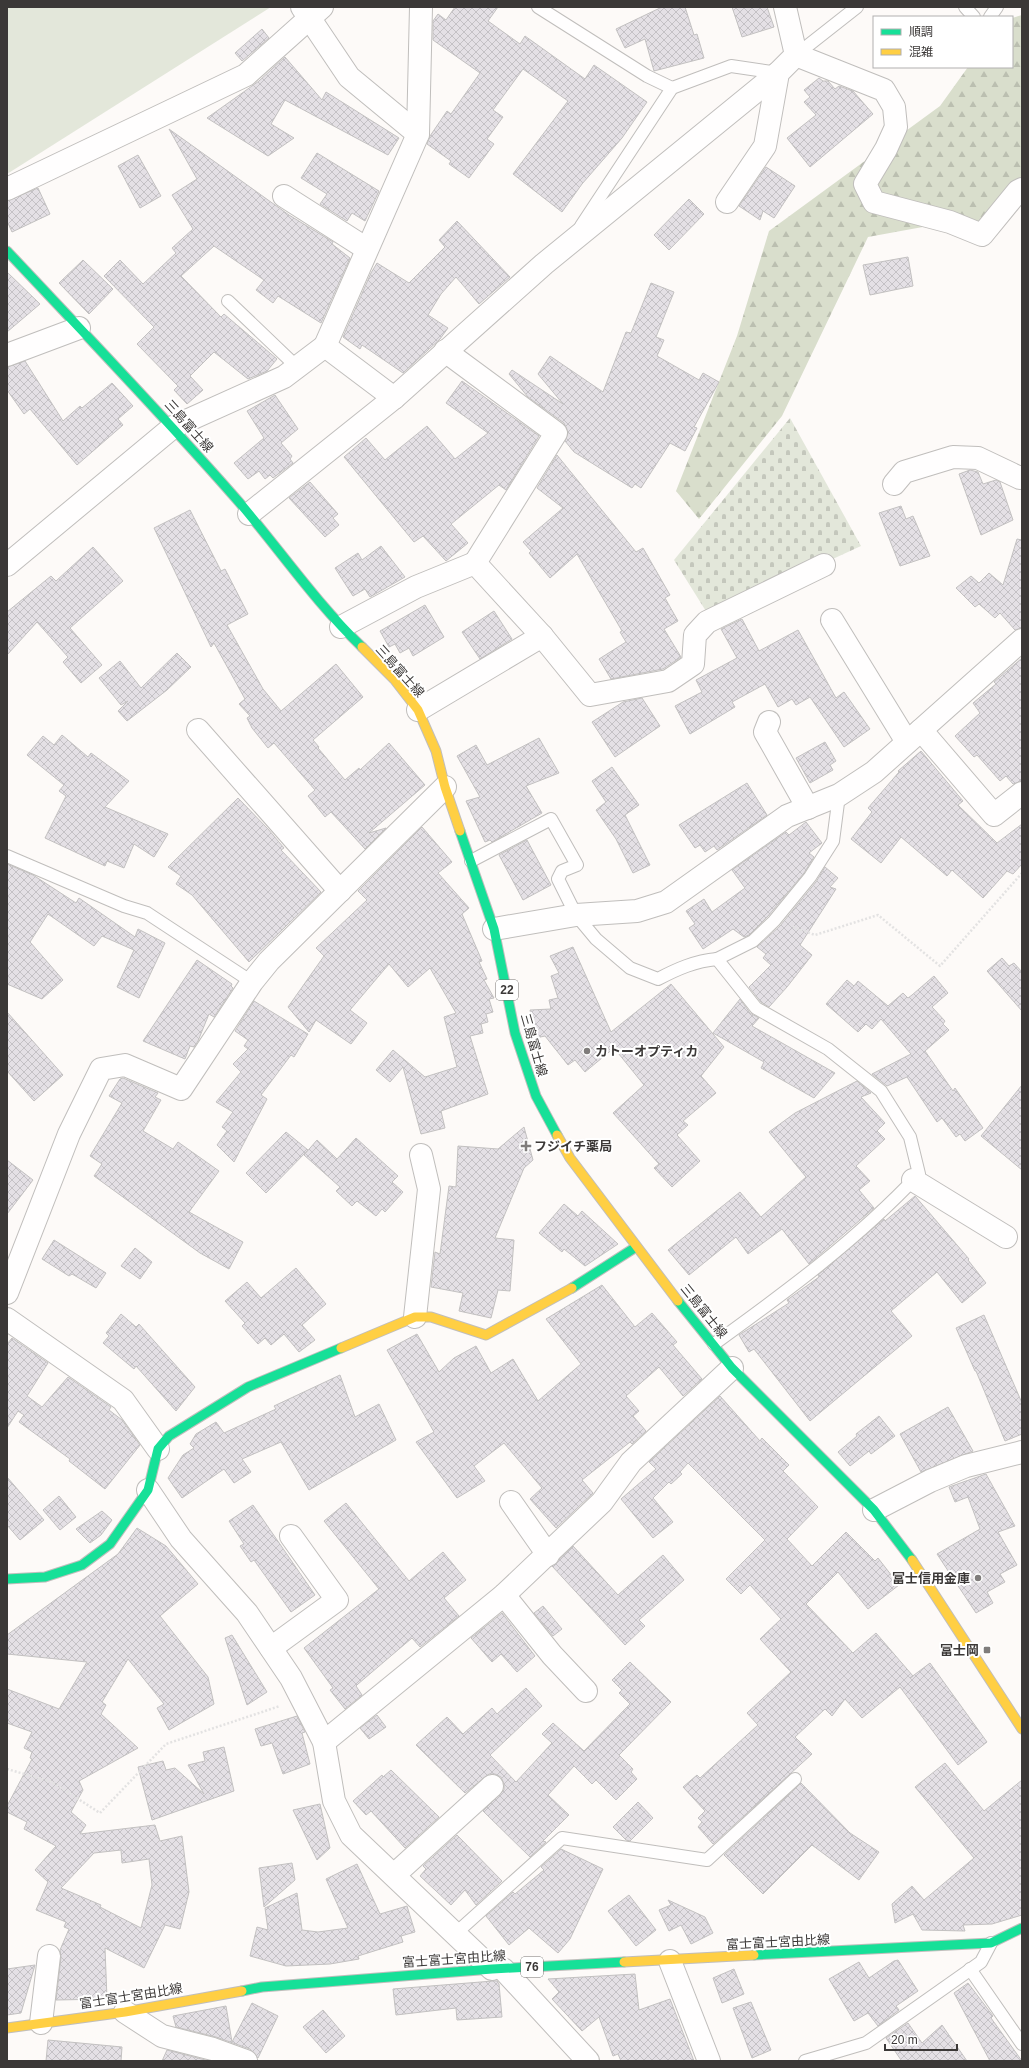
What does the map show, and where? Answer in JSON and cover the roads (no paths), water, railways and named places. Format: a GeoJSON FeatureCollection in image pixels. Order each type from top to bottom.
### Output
{"type":"FeatureCollection","features":[{"type":"Feature","properties":{"kind":"main road","name":"三島富士線"},"geometry":{"type":"LineString","coordinates":[[7,251],[173,427],[249,514],[340,627],[394,679],[418,710],[436,751],[445,787],[494,929],[515,1034],[536,1096],[570,1158],[636,1247],[732,1368],[874,1510],[916,1565],[1022,1729]]}},
{"type":"Feature","properties":{"kind":"main road"},"geometry":{"type":"LineString","coordinates":[[7,1579],[45,1577],[82,1565],[110,1544],[148,1490],[158,1449],[169,1436],[248,1387],[415,1317],[431,1317],[486,1335],[585,1281],[636,1247]]}},
{"type":"Feature","properties":{"kind":"main road","name":"富士富士宮由比線"},"geometry":{"type":"LineString","coordinates":[[7,2028],[125,2012],[262,1987],[497,1969],[991,1943],[1022,1928]]}},
{"type":"Feature","properties":{"kind":"street"},"geometry":{"type":"LineString","coordinates":[[784,7],[796,55]]}},
{"type":"Feature","properties":{"kind":"street"},"geometry":{"type":"LineString","coordinates":[[7,565],[173,427],[284,377],[325,346],[418,134],[424,9]]}},
{"type":"Feature","properties":{"kind":"street"},"geometry":{"type":"LineString","coordinates":[[7,189],[246,75],[311,11],[349,77],[418,134]]}},
{"type":"Feature","properties":{"kind":"street"},"geometry":{"type":"LineString","coordinates":[[249,514],[394,398],[445,351],[569,244],[778,73],[796,55]]}},
{"type":"Feature","properties":{"kind":"street"},"geometry":{"type":"LineString","coordinates":[[796,55],[884,90],[894,107],[896,127],[886,149],[865,184],[874,202],[950,222],[982,235],[1018,191],[1022,189]]}},
{"type":"Feature","properties":{"kind":"street"},"geometry":{"type":"LineString","coordinates":[[727,202],[765,146],[778,73]]}},
{"type":"Feature","properties":{"kind":"street"},"geometry":{"type":"LineString","coordinates":[[284,196],[367,249]]}},
{"type":"Feature","properties":{"kind":"street"},"geometry":{"type":"LineString","coordinates":[[7,355],[79,328]]}},
{"type":"Feature","properties":{"kind":"street"},"geometry":{"type":"LineString","coordinates":[[325,346],[394,398]]}},
{"type":"Feature","properties":{"kind":"street"},"geometry":{"type":"LineString","coordinates":[[340,627],[416,587],[475,563],[556,433],[445,351]]}},
{"type":"Feature","properties":{"kind":"street"},"geometry":{"type":"LineString","coordinates":[[894,484],[904,472],[953,457],[978,458],[1020,478],[1022,477]]}},
{"type":"Feature","properties":{"kind":"street"},"geometry":{"type":"LineString","coordinates":[[475,563],[542,636],[590,695],[668,681],[693,664],[695,635],[707,622],[824,565]]}},
{"type":"Feature","properties":{"kind":"street"},"geometry":{"type":"LineString","coordinates":[[832,620],[914,736],[994,815],[1022,793]]}},
{"type":"Feature","properties":{"kind":"street"},"geometry":{"type":"LineString","coordinates":[[418,710],[542,636]]}},
{"type":"Feature","properties":{"kind":"street"},"geometry":{"type":"LineString","coordinates":[[494,929],[576,916],[637,911],[666,902],[787,816],[839,795],[874,772],[1022,640]]}},
{"type":"Feature","properties":{"kind":"street"},"geometry":{"type":"LineString","coordinates":[[769,722],[765,732],[808,808]]}},
{"type":"Feature","properties":{"kind":"street"},"geometry":{"type":"LineString","coordinates":[[198,730],[340,891]]}},
{"type":"Feature","properties":{"kind":"street"},"geometry":{"type":"LineString","coordinates":[[7,1293],[69,1134],[101,1069],[125,1065],[181,1089],[252,982],[269,961],[445,787]]}},
{"type":"Feature","properties":{"kind":"street"},"geometry":{"type":"LineString","coordinates":[[415,1317],[429,1189],[420,1155]]}},
{"type":"Feature","properties":{"kind":"street"},"geometry":{"type":"LineString","coordinates":[[913,1180],[1006,1237]]}},
{"type":"Feature","properties":{"kind":"street"},"geometry":{"type":"LineString","coordinates":[[7,1320],[123,1400],[158,1449]]}},
{"type":"Feature","properties":{"kind":"street"},"geometry":{"type":"LineString","coordinates":[[324,1742],[504,1596],[602,1502],[632,1462],[732,1368]]}},
{"type":"Feature","properties":{"kind":"street"},"geometry":{"type":"LineString","coordinates":[[874,1510],[930,1480],[952,1472],[1022,1452]]}},
{"type":"Feature","properties":{"kind":"street"},"geometry":{"type":"LineString","coordinates":[[148,1490],[181,1539],[247,1612],[291,1678],[324,1742],[334,1801],[352,1835],[455,1934],[497,1969],[588,2061]]}},
{"type":"Feature","properties":{"kind":"street"},"geometry":{"type":"LineString","coordinates":[[511,1502],[548,1555]]}},
{"type":"Feature","properties":{"kind":"street"},"geometry":{"type":"LineString","coordinates":[[271,1648],[337,1600],[291,1536]]}},
{"type":"Feature","properties":{"kind":"street"},"geometry":{"type":"LineString","coordinates":[[504,1596],[552,1655],[586,1691]]}},
{"type":"Feature","properties":{"kind":"street"},"geometry":{"type":"LineString","coordinates":[[394,1875],[492,1786]]}},
{"type":"Feature","properties":{"kind":"street"},"geometry":{"type":"LineString","coordinates":[[41,2023],[49,1956]]}},
{"type":"Feature","properties":{"kind":"street"},"geometry":{"type":"LineString","coordinates":[[670,1961],[709,2061]]}},
{"type":"Feature","properties":{"kind":"street"},"geometry":{"type":"LineString","coordinates":[[125,2012],[162,2036],[212,2048],[246,2061]]}},
{"type":"Feature","properties":{"kind":"lane"},"geometry":{"type":"LineString","coordinates":[[538,7],[647,76],[672,88]]}},
{"type":"Feature","properties":{"kind":"lane"},"geometry":{"type":"LineString","coordinates":[[796,55],[857,7]]}},
{"type":"Feature","properties":{"kind":"lane"},"geometry":{"type":"LineString","coordinates":[[965,7],[973,16]]}},
{"type":"Feature","properties":{"kind":"lane"},"geometry":{"type":"LineString","coordinates":[[991,16],[998,7]]}},
{"type":"Feature","properties":{"kind":"lane"},"geometry":{"type":"LineString","coordinates":[[569,244],[672,88],[731,66],[778,73]]}},
{"type":"Feature","properties":{"kind":"lane"},"geometry":{"type":"LineString","coordinates":[[228,301],[297,367]]}},
{"type":"Feature","properties":{"kind":"lane"},"geometry":{"type":"LineString","coordinates":[[471,861],[551,819],[577,865],[562,871],[558,879],[576,916],[596,939],[630,968],[658,979],[681,966],[705,960],[717,959],[753,941],[774,920],[810,877],[833,841],[839,795]]}},
{"type":"Feature","properties":{"kind":"lane"},"geometry":{"type":"LineString","coordinates":[[7,856],[124,906],[147,913],[252,982]]}},
{"type":"Feature","properties":{"kind":"lane"},"geometry":{"type":"LineString","coordinates":[[714,1344],[784,1293],[870,1222],[919,1174],[910,1137],[882,1091],[828,1049],[756,1008],[717,959]]}},
{"type":"Feature","properties":{"kind":"lane"},"geometry":{"type":"LineString","coordinates":[[455,1934],[562,1838],[707,1860],[795,1779]]}},
{"type":"Feature","properties":{"kind":"lane"},"geometry":{"type":"LineString","coordinates":[[806,2061],[866,2043],[981,1962],[991,1943]]}},
{"type":"Feature","properties":{"kind":"lane"},"geometry":{"type":"LineString","coordinates":[[970,1969],[1022,2044]]}},
{"type":"Feature","properties":{"kind":"place","name":"カトーオプティカ"},"geometry":{"type":"Point","coordinates":[587,1051]}},
{"type":"Feature","properties":{"kind":"place","name":"フジイチ薬局"},"geometry":{"type":"Point","coordinates":[526,1146]}},
{"type":"Feature","properties":{"kind":"place","name":"富士信用金庫"},"geometry":{"type":"Point","coordinates":[978,1578]}},
{"type":"Feature","properties":{"kind":"place","name":"富士岡"},"geometry":{"type":"Point","coordinates":[987,1650]}}]}
